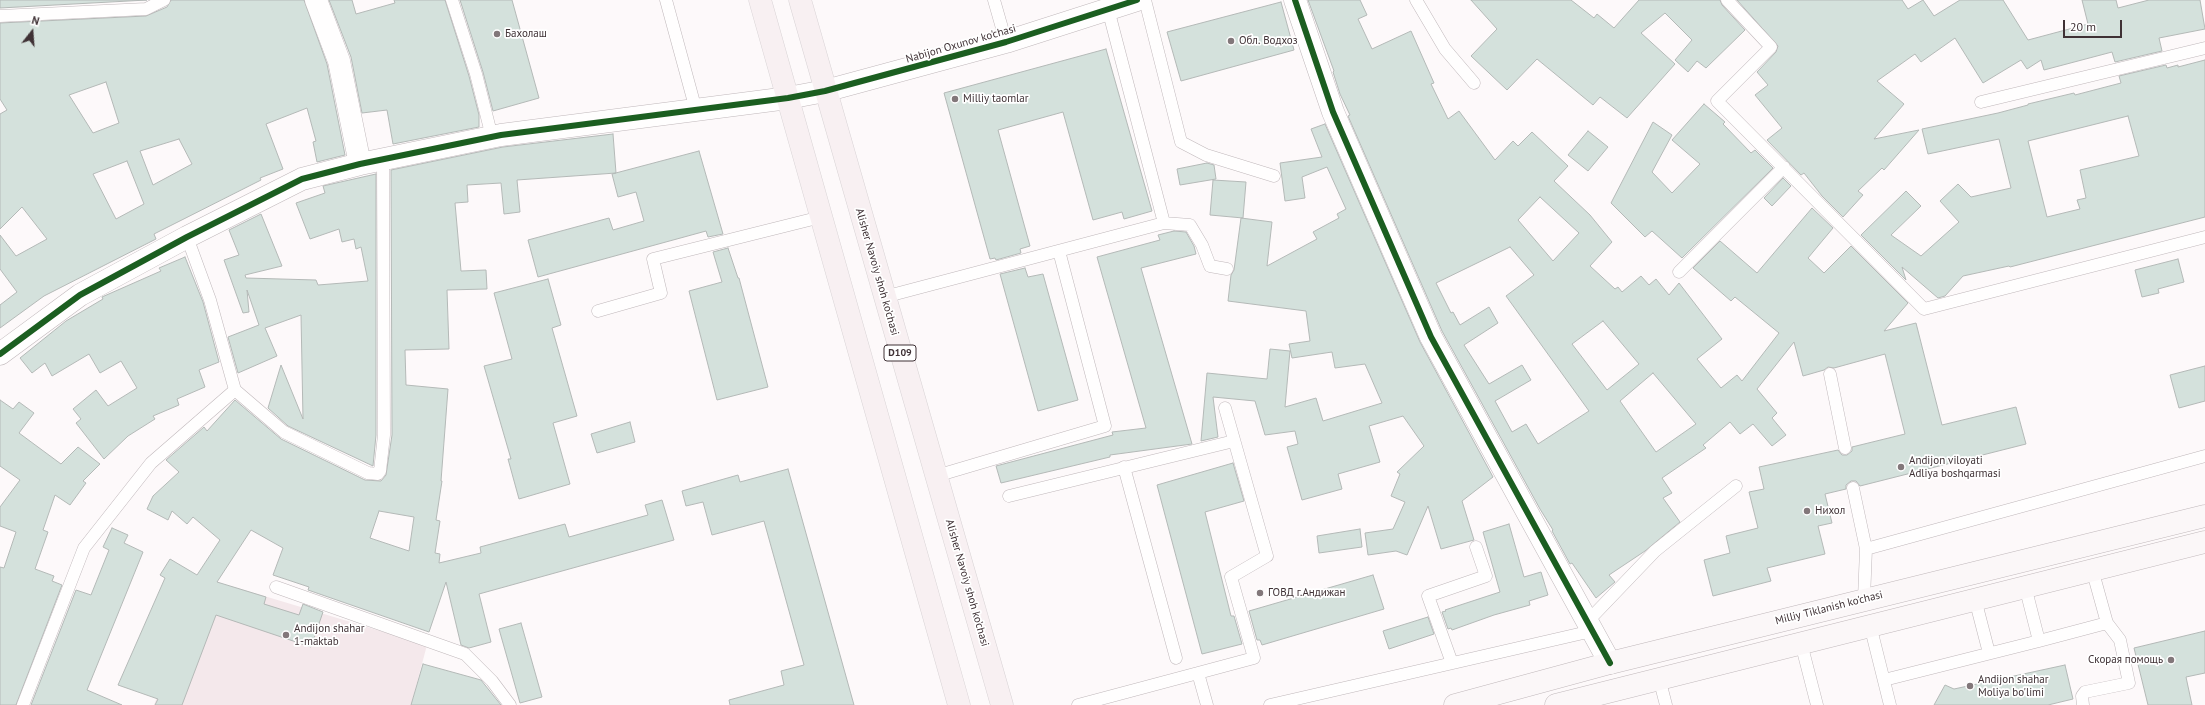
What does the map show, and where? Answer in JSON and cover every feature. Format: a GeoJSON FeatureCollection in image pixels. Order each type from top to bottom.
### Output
{"type":"FeatureCollection","features":[{"type":"Feature","properties":{"kind":"main road"},"geometry":{"type":"LineString","coordinates":[[760,0],[959,705]]}},
{"type":"Feature","properties":{"kind":"main road","name":"Alisher Navoiy shoh ko'chasi"},"geometry":{"type":"LineString","coordinates":[[800,0],[884,298],[1002,705]]}},
{"type":"Feature","properties":{"kind":"main road","name":"Milliy Tiklanish ko'chasi"},"geometry":{"type":"LineString","coordinates":[[1455,705],[1610,663],[1864,599],[2205,516]]}},
{"type":"Feature","properties":{"kind":"main road"},"geometry":{"type":"LineString","coordinates":[[1556,705],[2092,569],[2205,542]]}},
{"type":"Feature","properties":{"kind":"main road"},"geometry":{"type":"LineString","coordinates":[[2086,545],[2092,569]]}},
{"type":"Feature","properties":{"kind":"main road"},"geometry":{"type":"LineString","coordinates":[[1864,599],[1870,625]]}},
{"type":"Feature","properties":{"kind":"street"},"geometry":{"type":"LineString","coordinates":[[316,0],[339,61],[360,164]]}},
{"type":"Feature","properties":{"kind":"street","name":"Nabijon Oxunov ko'chasi"},"geometry":{"type":"LineString","coordinates":[[0,354],[80,295],[187,237],[302,179],[360,164],[492,137],[788,98],[825,91],[1006,42],[1137,0]]}},
{"type":"Feature","properties":{"kind":"street"},"geometry":{"type":"LineString","coordinates":[[1295,0],[1333,112],[1431,337],[1610,663]]}},
{"type":"Feature","properties":{"kind":"lane"},"geometry":{"type":"LineString","coordinates":[[0,16],[146,10],[164,0]]}},
{"type":"Feature","properties":{"kind":"lane"},"geometry":{"type":"LineString","coordinates":[[452,0],[476,74],[492,137]]}},
{"type":"Feature","properties":{"kind":"lane"},"geometry":{"type":"LineString","coordinates":[[666,0],[696,110]]}},
{"type":"Feature","properties":{"kind":"lane"},"geometry":{"type":"LineString","coordinates":[[994,0],[1006,42]]}},
{"type":"Feature","properties":{"kind":"lane"},"geometry":{"type":"LineString","coordinates":[[1145,0],[1180,142],[1206,155],[1274,176]]}},
{"type":"Feature","properties":{"kind":"lane"},"geometry":{"type":"LineString","coordinates":[[1416,0],[1445,49],[1474,83]]}},
{"type":"Feature","properties":{"kind":"lane"},"geometry":{"type":"LineString","coordinates":[[1727,0],[1771,47],[1717,101],[1924,309],[2205,237]]}},
{"type":"Feature","properties":{"kind":"lane"},"geometry":{"type":"LineString","coordinates":[[1108,9],[1164,223]]}},
{"type":"Feature","properties":{"kind":"lane"},"geometry":{"type":"LineString","coordinates":[[1981,102],[2205,48]]}},
{"type":"Feature","properties":{"kind":"lane"},"geometry":{"type":"LineString","coordinates":[[187,237],[210,300],[235,390],[284,432],[368,473],[378,474],[380,471],[384,435],[383,160]]}},
{"type":"Feature","properties":{"kind":"lane"},"geometry":{"type":"LineString","coordinates":[[1678,272],[1784,168]]}},
{"type":"Feature","properties":{"kind":"lane"},"geometry":{"type":"LineString","coordinates":[[598,311],[661,293],[653,259],[822,217]]}},
{"type":"Feature","properties":{"kind":"lane"},"geometry":{"type":"LineString","coordinates":[[884,298],[1164,223],[1190,225],[1202,245],[1210,266],[1227,269]]}},
{"type":"Feature","properties":{"kind":"lane"},"geometry":{"type":"LineString","coordinates":[[936,476],[1105,426],[1059,251]]}},
{"type":"Feature","properties":{"kind":"lane"},"geometry":{"type":"LineString","coordinates":[[1830,374],[1845,448]]}},
{"type":"Feature","properties":{"kind":"lane"},"geometry":{"type":"LineString","coordinates":[[23,705],[84,548],[151,463],[235,390]]}},
{"type":"Feature","properties":{"kind":"lane"},"geometry":{"type":"LineString","coordinates":[[1078,705],[1254,658],[1231,577],[1268,556],[1224,408]]}},
{"type":"Feature","properties":{"kind":"lane"},"geometry":{"type":"LineString","coordinates":[[1009,496],[1234,441]]}},
{"type":"Feature","properties":{"kind":"lane"},"geometry":{"type":"LineString","coordinates":[[1866,549],[2205,456]]}},
{"type":"Feature","properties":{"kind":"lane"},"geometry":{"type":"LineString","coordinates":[[1124,467],[1176,658]]}},
{"type":"Feature","properties":{"kind":"lane"},"geometry":{"type":"LineString","coordinates":[[1270,705],[1452,663],[1590,627],[1655,551],[1736,486]]}},
{"type":"Feature","properties":{"kind":"lane"},"geometry":{"type":"LineString","coordinates":[[1853,488],[1866,549],[1864,599]]}},
{"type":"Feature","properties":{"kind":"lane"},"geometry":{"type":"LineString","coordinates":[[1452,663],[1428,596],[1486,576],[1476,547]]}},
{"type":"Feature","properties":{"kind":"lane"},"geometry":{"type":"LineString","coordinates":[[2083,705],[2082,696],[2085,692],[2129,683],[2120,640],[2106,623],[2092,569]]}},
{"type":"Feature","properties":{"kind":"lane"},"geometry":{"type":"LineString","coordinates":[[2025,586],[2039,641]]}},
{"type":"Feature","properties":{"kind":"lane"},"geometry":{"type":"LineString","coordinates":[[276,587],[465,654],[492,681],[510,705]]}},
{"type":"Feature","properties":{"kind":"lane"},"geometry":{"type":"LineString","coordinates":[[1975,599],[1989,653]]}},
{"type":"Feature","properties":{"kind":"lane"},"geometry":{"type":"LineString","coordinates":[[1884,680],[2106,623]]}},
{"type":"Feature","properties":{"kind":"lane"},"geometry":{"type":"LineString","coordinates":[[1870,625],[1890,705]]}},
{"type":"Feature","properties":{"kind":"lane"},"geometry":{"type":"LineString","coordinates":[[1801,643],[1817,705]]}},
{"type":"Feature","properties":{"kind":"lane"},"geometry":{"type":"LineString","coordinates":[[1198,673],[1207,705]]}},
{"type":"Feature","properties":{"kind":"lane"},"geometry":{"type":"LineString","coordinates":[[1659,678],[1666,705]]}},
{"type":"Feature","properties":{"kind":"shaded area","name":"Andijon shahar 1-maktab"},"geometry":{"type":"Polygon","coordinates":[[[231,586],[427,645],[411,705],[154,705],[185,620],[203,610],[221,615],[231,586]]]}},
{"type":"Feature","properties":{"kind":"building"},"geometry":{"type":"Polygon","coordinates":[[[0,0],[147,0],[0,8],[0,0]]]}},
{"type":"Feature","properties":{"kind":"building"},"geometry":{"type":"Polygon","coordinates":[[[171,0],[304,0],[327,64],[345,155],[317,162],[313,142],[316,141],[307,108],[266,124],[283,169],[260,178],[261,180],[154,234],[156,239],[44,296],[0,328],[0,305],[17,292],[0,269],[0,235],[16,256],[47,239],[22,207],[0,229],[0,114],[7,110],[0,99],[0,23],[146,16],[167,7],[171,0]],[[106,82],[69,95],[93,133],[119,123],[106,82]],[[179,139],[140,151],[153,185],[192,164],[179,139]],[[127,161],[93,174],[116,219],[144,204],[127,161]]]}},
{"type":"Feature","properties":{"kind":"building"},"geometry":{"type":"Polygon","coordinates":[[[329,0],[352,0],[356,14],[395,3],[394,0],[445,0],[469,76],[479,115],[479,127],[393,144],[387,110],[362,113],[351,57],[329,0]]]}},
{"type":"Feature","properties":{"kind":"building"},"geometry":{"type":"Polygon","coordinates":[[[460,0],[512,0],[539,98],[493,111],[483,72],[460,0]]]}},
{"type":"Feature","properties":{"kind":"building"},"geometry":{"type":"Polygon","coordinates":[[[1308,0],[1360,0],[1367,15],[1358,19],[1372,49],[1411,31],[1434,83],[1431,84],[1448,119],[1459,111],[1495,160],[1513,141],[1518,146],[1532,132],[1568,166],[1554,181],[1590,215],[1612,242],[1590,266],[1615,289],[1618,287],[1622,292],[1641,276],[1649,285],[1656,279],[1669,295],[1679,283],[1722,339],[1697,359],[1721,388],[1737,375],[1742,381],[1779,333],[1735,297],[1731,301],[1693,268],[1720,241],[1757,273],[1812,208],[1833,228],[1808,258],[1824,273],[1851,246],[1908,303],[1884,331],[1916,323],[1942,425],[2016,407],[2026,444],[1860,486],[1856,481],[1851,481],[1846,485],[1846,489],[1825,494],[1832,523],[1818,526],[1825,554],[1767,568],[1771,581],[1713,596],[1704,560],[1730,553],[1726,536],[1758,528],[1749,492],[1764,489],[1759,467],[1838,450],[1842,455],[1847,455],[1852,451],[1852,447],[1905,434],[1885,354],[1834,368],[1828,367],[1824,370],[1803,376],[1794,342],[1757,389],[1777,413],[1772,418],[1786,435],[1772,446],[1753,424],[1740,434],[1730,422],[1703,445],[1706,448],[1662,478],[1672,493],[1663,498],[1680,522],[1645,551],[1609,575],[1615,582],[1596,598],[1572,563],[1570,564],[1552,531],[1553,530],[1442,331],[1348,116],[1350,115],[1340,94],[1333,72],[1334,71],[1308,0]],[[1540,197],[1518,220],[1553,261],[1579,233],[1540,197]],[[1510,247],[1436,283],[1451,313],[1453,312],[1460,325],[1489,307],[1498,323],[1464,345],[1489,384],[1522,365],[1531,380],[1495,401],[1512,432],[1526,424],[1538,444],[1589,411],[1506,296],[1534,275],[1510,247]],[[1603,321],[1572,344],[1607,390],[1639,364],[1603,321]],[[1653,373],[1620,401],[1656,452],[1696,424],[1653,373]]]}},
{"type":"Feature","properties":{"kind":"building"},"geometry":{"type":"Polygon","coordinates":[[[1471,0],[1571,0],[1594,18],[1597,14],[1614,28],[1639,0],[1720,0],[1722,5],[1745,30],[1706,68],[1697,61],[1688,72],[1675,60],[1692,40],[1665,13],[1641,33],[1675,64],[1627,118],[1600,97],[1593,105],[1537,59],[1507,90],[1471,56],[1497,29],[1471,0]]]}},
{"type":"Feature","properties":{"kind":"building"},"geometry":{"type":"Polygon","coordinates":[[[1737,0],[1902,0],[1908,9],[1923,0],[1934,16],[1960,0],[2003,0],[2028,40],[2088,24],[2082,0],[2116,0],[2118,8],[2149,0],[2200,0],[2205,29],[2159,38],[2162,51],[2115,62],[2112,52],[2044,70],[2041,60],[2027,69],[2021,60],[1983,83],[1955,38],[1921,62],[1915,54],[1877,81],[1904,104],[1874,139],[1919,130],[1884,170],[1882,168],[1858,191],[1863,195],[1843,217],[1822,196],[1804,173],[1801,175],[1767,140],[1782,128],[1755,95],[1768,85],[1757,72],[1776,52],[1778,46],[1737,0]]]}},
{"type":"Feature","properties":{"kind":"building","name":"Обл. Водхоз"},"geometry":{"type":"Polygon","coordinates":[[[1281,2],[1294,50],[1181,81],[1167,32],[1281,2]]]}},
{"type":"Feature","properties":{"kind":"building"},"geometry":{"type":"Polygon","coordinates":[[[1106,49],[1152,211],[1124,219],[1122,212],[1093,220],[1063,112],[998,130],[1030,246],[1020,249],[1021,253],[996,260],[995,258],[990,259],[944,93],[1106,49]]]}},
{"type":"Feature","properties":{"kind":"building"},"geometry":{"type":"Polygon","coordinates":[[[2205,60],[2205,217],[2010,267],[1963,276],[1945,296],[1938,298],[1902,267],[1906,280],[1861,235],[1906,191],[1921,206],[1891,235],[1921,256],[1959,222],[1940,201],[1958,184],[1971,197],[2011,188],[1999,139],[1928,154],[1922,129],[1998,113],[2028,104],[2074,93],[2075,95],[2121,83],[2119,76],[2166,65],[2167,68],[2178,65],[2178,67],[2205,60]],[[2128,116],[2028,141],[2047,217],[2080,209],[2077,200],[2086,198],[2080,170],[2139,156],[2128,116]]]}},
{"type":"Feature","properties":{"kind":"building"},"geometry":{"type":"Polygon","coordinates":[[[1704,104],[1725,122],[1723,124],[1751,153],[1755,150],[1773,168],[1682,258],[1652,231],[1645,237],[1611,203],[1653,122],[1672,135],[1652,172],[1672,193],[1700,164],[1672,140],[1704,104]]]}},
{"type":"Feature","properties":{"kind":"building"},"geometry":{"type":"Polygon","coordinates":[[[1325,124],[1420,342],[1493,477],[1462,501],[1474,540],[1441,549],[1428,506],[1407,555],[1396,551],[1368,555],[1365,533],[1393,529],[1405,502],[1391,496],[1400,474],[1397,472],[1424,446],[1403,416],[1369,426],[1380,462],[1338,474],[1342,489],[1302,500],[1287,447],[1298,444],[1295,431],[1265,435],[1255,401],[1213,397],[1218,437],[1201,441],[1207,373],[1267,379],[1270,349],[1290,351],[1285,407],[1316,398],[1323,421],[1382,403],[1365,364],[1335,368],[1332,352],[1292,358],[1289,344],[1310,341],[1306,311],[1228,301],[1241,218],[1272,222],[1267,266],[1317,239],[1313,232],[1339,218],[1337,214],[1346,209],[1327,167],[1302,177],[1305,198],[1285,201],[1280,163],[1322,157],[1311,129],[1325,124]]]}},
{"type":"Feature","properties":{"kind":"building"},"geometry":{"type":"Polygon","coordinates":[[[1588,131],[1608,147],[1588,171],[1568,155],[1588,131]]]}},
{"type":"Feature","properties":{"kind":"building"},"geometry":{"type":"Polygon","coordinates":[[[613,134],[616,173],[517,180],[520,212],[504,214],[501,183],[467,185],[468,202],[455,203],[461,271],[486,270],[487,289],[447,290],[449,349],[405,350],[406,385],[448,389],[442,481],[436,520],[440,521],[435,553],[440,554],[439,563],[481,553],[480,547],[565,524],[569,537],[648,515],[645,505],[662,500],[674,540],[479,594],[491,642],[469,648],[461,645],[446,582],[429,632],[308,590],[309,587],[273,575],[283,548],[251,530],[217,582],[266,597],[264,604],[299,615],[303,604],[323,612],[311,647],[216,615],[182,705],[155,705],[158,699],[118,685],[165,578],[160,575],[170,559],[197,575],[220,540],[193,517],[187,524],[172,511],[168,520],[147,509],[153,496],[179,472],[166,460],[204,427],[207,431],[235,400],[281,439],[365,480],[381,481],[386,475],[392,435],[391,170],[503,147],[613,134]],[[379,511],[370,538],[409,551],[414,517],[379,511]]]}},
{"type":"Feature","properties":{"kind":"building"},"geometry":{"type":"Polygon","coordinates":[[[699,151],[723,234],[708,237],[706,231],[538,277],[528,240],[609,218],[613,230],[644,221],[636,192],[618,197],[612,174],[699,151]]]}},
{"type":"Feature","properties":{"kind":"building"},"geometry":{"type":"Polygon","coordinates":[[[1207,163],[1214,165],[1216,179],[1180,185],[1177,169],[1207,163]]]}},
{"type":"Feature","properties":{"kind":"building"},"geometry":{"type":"Polygon","coordinates":[[[376,174],[376,435],[373,466],[288,426],[268,408],[281,365],[303,419],[301,315],[265,328],[277,356],[238,373],[228,337],[259,325],[247,290],[249,312],[243,313],[224,260],[239,255],[229,230],[261,214],[282,266],[245,275],[246,278],[316,280],[318,285],[368,281],[361,247],[356,249],[354,239],[342,242],[339,229],[310,239],[296,203],[325,193],[323,186],[376,174]]]}},
{"type":"Feature","properties":{"kind":"building"},"geometry":{"type":"Polygon","coordinates":[[[1783,178],[1791,186],[1772,206],[1764,198],[1783,178]]]}},
{"type":"Feature","properties":{"kind":"building"},"geometry":{"type":"Polygon","coordinates":[[[1213,180],[1246,182],[1243,218],[1210,215],[1213,180]]]}},
{"type":"Feature","properties":{"kind":"building"},"geometry":{"type":"Polygon","coordinates":[[[1174,231],[1186,232],[1194,246],[1196,254],[1141,268],[1192,444],[1110,455],[1110,457],[1001,483],[996,466],[1113,435],[1112,432],[1146,428],[1097,257],[1160,240],[1158,235],[1174,231]]]}},
{"type":"Feature","properties":{"kind":"building"},"geometry":{"type":"Polygon","coordinates":[[[728,248],[739,278],[768,387],[717,400],[689,291],[722,282],[713,252],[728,248]]]}},
{"type":"Feature","properties":{"kind":"building"},"geometry":{"type":"Polygon","coordinates":[[[185,257],[203,302],[219,362],[199,370],[205,387],[177,399],[179,405],[153,416],[155,419],[128,436],[104,459],[76,423],[81,419],[73,409],[96,390],[108,406],[137,388],[121,361],[100,373],[89,354],[52,376],[45,363],[32,373],[20,358],[66,321],[103,299],[102,297],[161,271],[159,268],[185,257]]]}},
{"type":"Feature","properties":{"kind":"building"},"geometry":{"type":"Polygon","coordinates":[[[2178,259],[2184,282],[2158,289],[2159,293],[2142,297],[2135,270],[2178,259]]]}},
{"type":"Feature","properties":{"kind":"building"},"geometry":{"type":"Polygon","coordinates":[[[1025,268],[1028,277],[1043,274],[1078,400],[1038,411],[1000,274],[1025,268]]]}},
{"type":"Feature","properties":{"kind":"building"},"geometry":{"type":"Polygon","coordinates":[[[548,279],[561,325],[552,328],[577,416],[553,423],[570,484],[519,499],[508,459],[511,459],[484,366],[512,359],[494,293],[548,279]]]}},
{"type":"Feature","properties":{"kind":"building"},"geometry":{"type":"Polygon","coordinates":[[[2205,366],[2205,401],[2179,408],[2170,375],[2205,366]]]}},
{"type":"Feature","properties":{"kind":"building"},"geometry":{"type":"Polygon","coordinates":[[[0,400],[13,409],[19,402],[34,413],[19,433],[61,464],[78,447],[100,464],[83,481],[86,483],[70,505],[55,495],[43,530],[48,532],[35,569],[54,576],[52,581],[62,585],[16,705],[0,705],[0,567],[4,568],[16,532],[0,526],[0,507],[20,480],[0,466],[0,400]]]}},
{"type":"Feature","properties":{"kind":"building"},"geometry":{"type":"Polygon","coordinates":[[[630,422],[635,442],[597,453],[591,434],[630,422]]]}},
{"type":"Feature","properties":{"kind":"building"},"geometry":{"type":"Polygon","coordinates":[[[1233,463],[1244,501],[1205,512],[1231,616],[1234,616],[1242,644],[1202,654],[1157,485],[1233,463]]]}},
{"type":"Feature","properties":{"kind":"building"},"geometry":{"type":"Polygon","coordinates":[[[788,469],[854,705],[730,705],[729,700],[784,685],[781,671],[804,665],[764,521],[712,535],[703,502],[686,506],[682,491],[738,475],[740,482],[788,469]]]}},
{"type":"Feature","properties":{"kind":"building"},"geometry":{"type":"Polygon","coordinates":[[[1509,524],[1524,577],[1541,572],[1548,595],[1529,601],[1530,605],[1494,615],[1452,630],[1451,628],[1448,629],[1442,612],[1500,592],[1483,532],[1509,524]]]}},
{"type":"Feature","properties":{"kind":"building"},"geometry":{"type":"Polygon","coordinates":[[[112,528],[128,535],[124,543],[143,552],[87,690],[122,705],[31,705],[76,590],[91,595],[109,550],[103,547],[112,528]]]}},
{"type":"Feature","properties":{"kind":"building"},"geometry":{"type":"Polygon","coordinates":[[[1360,529],[1362,547],[1319,553],[1317,536],[1360,529]]]}},
{"type":"Feature","properties":{"kind":"building"},"geometry":{"type":"Polygon","coordinates":[[[1373,575],[1384,609],[1262,645],[1260,640],[1257,640],[1249,611],[1373,575]]]}},
{"type":"Feature","properties":{"kind":"building"},"geometry":{"type":"Polygon","coordinates":[[[1428,617],[1434,634],[1389,649],[1383,631],[1428,617]]]}},
{"type":"Feature","properties":{"kind":"building"},"geometry":{"type":"Polygon","coordinates":[[[521,623],[542,697],[520,703],[499,629],[521,623]]]}},
{"type":"Feature","properties":{"kind":"building","name":"Скорая помощь"},"geometry":{"type":"Polygon","coordinates":[[[2205,631],[2205,673],[2186,677],[2192,705],[2148,705],[2134,648],[2205,631]]]}},
{"type":"Feature","properties":{"kind":"building"},"geometry":{"type":"Polygon","coordinates":[[[423,664],[481,680],[501,705],[411,705],[423,664]]]}},
{"type":"Feature","properties":{"kind":"building"},"geometry":{"type":"Polygon","coordinates":[[[2065,665],[2073,699],[2048,705],[1934,705],[1945,685],[1954,689],[2065,665]]]}},
{"type":"Feature","properties":{"kind":"cycle path"},"geometry":{"type":"LineString","coordinates":[[0,354],[80,295],[187,237],[302,179],[360,164],[501,135],[788,98],[825,91],[1006,42],[1137,0]]}},
{"type":"Feature","properties":{"kind":"cycle path"},"geometry":{"type":"LineString","coordinates":[[1295,0],[1333,112],[1431,337],[1610,663]]}},
{"type":"Feature","properties":{"kind":"place","name":"Бахолаш"},"geometry":{"type":"Point","coordinates":[497,34]}},
{"type":"Feature","properties":{"kind":"place","name":"Обл. Водхоз"},"geometry":{"type":"Point","coordinates":[1231,41]}},
{"type":"Feature","properties":{"kind":"place","name":"Milliy taomlar"},"geometry":{"type":"Point","coordinates":[955,99]}},
{"type":"Feature","properties":{"kind":"place","name":"Andijon viloyati Adliya boshqarmasi"},"geometry":{"type":"Point","coordinates":[1901,467]}},
{"type":"Feature","properties":{"kind":"place","name":"Нихол"},"geometry":{"type":"Point","coordinates":[1807,511]}},
{"type":"Feature","properties":{"kind":"place","name":"ГОВД г.Андижан"},"geometry":{"type":"Point","coordinates":[1260,593]}},
{"type":"Feature","properties":{"kind":"place","name":"Andijon shahar 1-maktab"},"geometry":{"type":"Point","coordinates":[286,635]}},
{"type":"Feature","properties":{"kind":"place","name":"Скорая помощь"},"geometry":{"type":"Point","coordinates":[2171,660]}},
{"type":"Feature","properties":{"kind":"place","name":"Andijon shahar Moliya bo'limi"},"geometry":{"type":"Point","coordinates":[1970,686]}}]}
